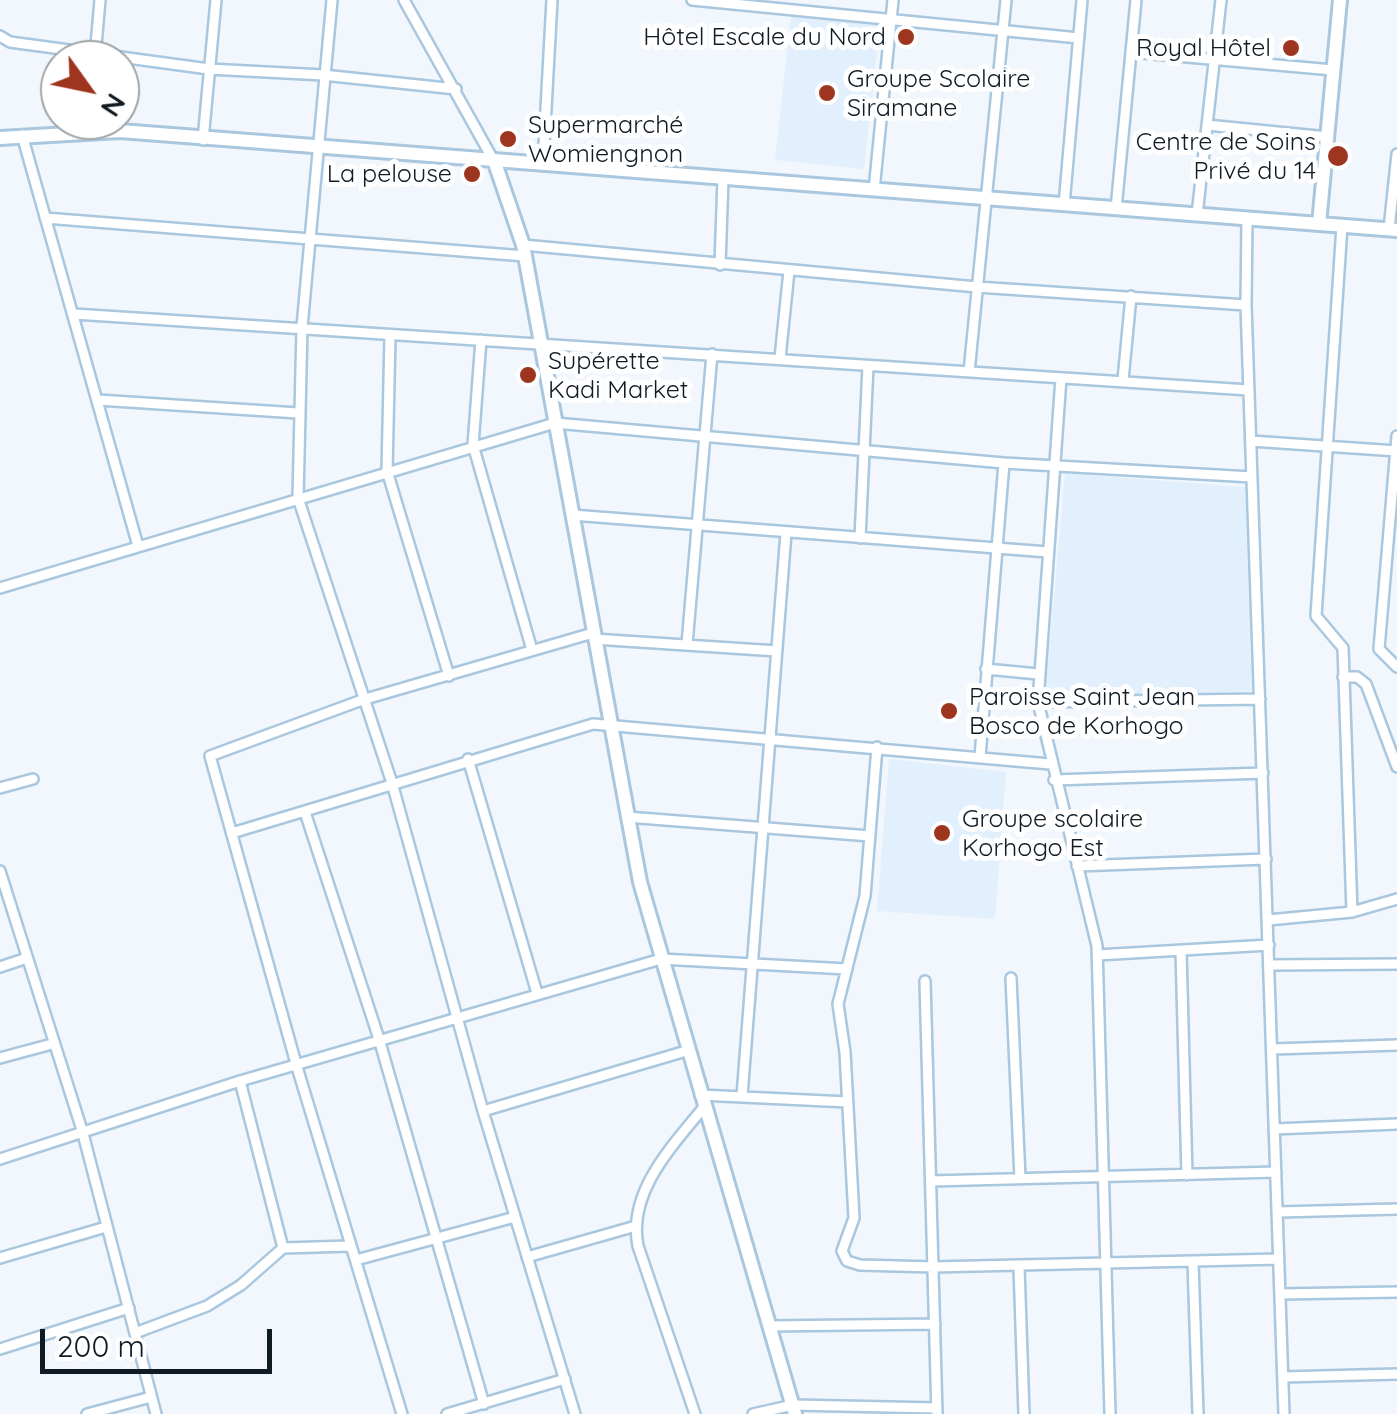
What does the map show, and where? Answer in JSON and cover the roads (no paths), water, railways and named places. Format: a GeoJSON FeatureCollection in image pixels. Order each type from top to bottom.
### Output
{"type":"FeatureCollection","features":[{"type":"Feature","properties":{"kind":"street"},"geometry":{"type":"LineString","coordinates":[[96,40],[100,0]]}},
{"type":"Feature","properties":{"kind":"street"},"geometry":{"type":"LineString","coordinates":[[203,140],[216,0]]}},
{"type":"Feature","properties":{"kind":"street"},"geometry":{"type":"LineString","coordinates":[[332,0],[302,327],[298,498],[392,784],[483,1111],[575,1414]]}},
{"type":"Feature","properties":{"kind":"street"},"geometry":{"type":"LineString","coordinates":[[404,0],[495,163],[524,250],[627,817],[686,1051],[794,1410]]}},
{"type":"Feature","properties":{"kind":"street"},"geometry":{"type":"LineString","coordinates":[[543,162],[552,0]]}},
{"type":"Feature","properties":{"kind":"street"},"geometry":{"type":"LineString","coordinates":[[692,0],[782,4],[1079,38]]}},
{"type":"Feature","properties":{"kind":"street"},"geometry":{"type":"LineString","coordinates":[[874,190],[893,0]]}},
{"type":"Feature","properties":{"kind":"street"},"geometry":{"type":"LineString","coordinates":[[970,372],[1006,0]]}},
{"type":"Feature","properties":{"kind":"street"},"geometry":{"type":"LineString","coordinates":[[1064,205],[1082,0]]}},
{"type":"Feature","properties":{"kind":"street"},"geometry":{"type":"LineString","coordinates":[[1116,209],[1136,0]]}},
{"type":"Feature","properties":{"kind":"street"},"geometry":{"type":"LineString","coordinates":[[1198,215],[1222,0]]}},
{"type":"Feature","properties":{"kind":"street"},"geometry":{"type":"LineString","coordinates":[[1320,224],[1340,0]]}},
{"type":"Feature","properties":{"kind":"street"},"geometry":{"type":"LineString","coordinates":[[0,36],[10,42],[40,47]]}},
{"type":"Feature","properties":{"kind":"street"},"geometry":{"type":"LineString","coordinates":[[1131,52],[1333,70]]}},
{"type":"Feature","properties":{"kind":"street"},"geometry":{"type":"LineString","coordinates":[[140,62],[456,89]]}},
{"type":"Feature","properties":{"kind":"street"},"geometry":{"type":"LineString","coordinates":[[1207,126],[1328,137]]}},
{"type":"Feature","properties":{"kind":"street"},"geometry":{"type":"LineString","coordinates":[[0,138],[40,132]]}},
{"type":"Feature","properties":{"kind":"street"},"geometry":{"type":"LineString","coordinates":[[140,132],[495,163],[543,162],[1393,229],[1397,154]]}},
{"type":"Feature","properties":{"kind":"street"},"geometry":{"type":"LineString","coordinates":[[22,135],[138,546]]}},
{"type":"Feature","properties":{"kind":"street"},"geometry":{"type":"LineString","coordinates":[[720,265],[722,178]]}},
{"type":"Feature","properties":{"kind":"street"},"geometry":{"type":"LineString","coordinates":[[46,218],[312,240],[524,250],[1246,306]]}},
{"type":"Feature","properties":{"kind":"street"},"geometry":{"type":"LineString","coordinates":[[1247,219],[1246,306],[1284,1414]]}},
{"type":"Feature","properties":{"kind":"street"},"geometry":{"type":"LineString","coordinates":[[1342,226],[1316,616],[1339,638],[1352,912]]}},
{"type":"Feature","properties":{"kind":"street"},"geometry":{"type":"LineString","coordinates":[[780,358],[788,271]]}},
{"type":"Feature","properties":{"kind":"street"},"geometry":{"type":"LineString","coordinates":[[1124,380],[1131,296]]}},
{"type":"Feature","properties":{"kind":"street"},"geometry":{"type":"LineString","coordinates":[[74,314],[1249,390]]}},
{"type":"Feature","properties":{"kind":"street"},"geometry":{"type":"LineString","coordinates":[[390,336],[387,472],[449,676]]}},
{"type":"Feature","properties":{"kind":"street"},"geometry":{"type":"LineString","coordinates":[[480,340],[473,446],[532,650]]}},
{"type":"Feature","properties":{"kind":"street"},"geometry":{"type":"LineString","coordinates":[[688,644],[712,354]]}},
{"type":"Feature","properties":{"kind":"street"},"geometry":{"type":"LineString","coordinates":[[860,538],[868,366]]}},
{"type":"Feature","properties":{"kind":"street"},"geometry":{"type":"LineString","coordinates":[[1061,378],[1038,702],[1098,955],[1110,1414]]}},
{"type":"Feature","properties":{"kind":"street"},"geometry":{"type":"LineString","coordinates":[[98,400],[298,413]]}},
{"type":"Feature","properties":{"kind":"street"},"geometry":{"type":"LineString","coordinates":[[0,588],[555,423],[1004,463],[1252,477]]}},
{"type":"Feature","properties":{"kind":"street"},"geometry":{"type":"LineString","coordinates":[[1397,436],[1379,648],[1397,666]]}},
{"type":"Feature","properties":{"kind":"street"},"geometry":{"type":"LineString","coordinates":[[1251,441],[1396,451]]}},
{"type":"Feature","properties":{"kind":"street"},"geometry":{"type":"LineString","coordinates":[[980,757],[1004,463]]}},
{"type":"Feature","properties":{"kind":"street"},"geometry":{"type":"LineString","coordinates":[[572,514],[1048,552]]}},
{"type":"Feature","properties":{"kind":"street"},"geometry":{"type":"LineString","coordinates":[[742,1096],[786,533]]}},
{"type":"Feature","properties":{"kind":"street"},"geometry":{"type":"LineString","coordinates":[[402,1414],[297,1067],[210,761],[213,752],[362,700],[594,636],[778,651]]}},
{"type":"Feature","properties":{"kind":"street"},"geometry":{"type":"LineString","coordinates":[[986,669],[1038,674]]}},
{"type":"Feature","properties":{"kind":"street"},"geometry":{"type":"LineString","coordinates":[[1343,676],[1366,684],[1397,767]]}},
{"type":"Feature","properties":{"kind":"street"},"geometry":{"type":"LineString","coordinates":[[1038,702],[1260,699]]}},
{"type":"Feature","properties":{"kind":"street"},"geometry":{"type":"LineString","coordinates":[[232,833],[566,729],[610,725],[1050,764]]}},
{"type":"Feature","properties":{"kind":"street"},"geometry":{"type":"LineString","coordinates":[[877,747],[864,896],[838,1004],[854,1218],[844,1256],[860,1265],[933,1268],[1279,1259]]}},
{"type":"Feature","properties":{"kind":"street"},"geometry":{"type":"LineString","coordinates":[[468,760],[537,993]]}},
{"type":"Feature","properties":{"kind":"street"},"geometry":{"type":"LineString","coordinates":[[1054,780],[1263,773]]}},
{"type":"Feature","properties":{"kind":"street"},"geometry":{"type":"LineString","coordinates":[[0,788],[34,779]]}},
{"type":"Feature","properties":{"kind":"street"},"geometry":{"type":"LineString","coordinates":[[305,812],[378,1039],[484,1404]]}},
{"type":"Feature","properties":{"kind":"street"},"geometry":{"type":"LineString","coordinates":[[627,817],[870,836]]}},
{"type":"Feature","properties":{"kind":"street"},"geometry":{"type":"LineString","coordinates":[[1077,866],[1266,859]]}},
{"type":"Feature","properties":{"kind":"street"},"geometry":{"type":"LineString","coordinates":[[0,872],[24,958],[82,1130],[156,1414]]}},
{"type":"Feature","properties":{"kind":"street"},"geometry":{"type":"LineString","coordinates":[[1268,920],[1352,912],[1397,899]]}},
{"type":"Feature","properties":{"kind":"street"},"geometry":{"type":"LineString","coordinates":[[1098,955],[1269,945]]}},
{"type":"Feature","properties":{"kind":"street"},"geometry":{"type":"LineString","coordinates":[[1182,951],[1187,1175]]}},
{"type":"Feature","properties":{"kind":"street"},"geometry":{"type":"LineString","coordinates":[[0,966],[24,958]]}},
{"type":"Feature","properties":{"kind":"street"},"geometry":{"type":"LineString","coordinates":[[0,1158],[378,1039],[662,960],[847,969]]}},
{"type":"Feature","properties":{"kind":"street"},"geometry":{"type":"LineString","coordinates":[[1270,965],[1397,964]]}},
{"type":"Feature","properties":{"kind":"street"},"geometry":{"type":"LineString","coordinates":[[1011,978],[1020,1178]]}},
{"type":"Feature","properties":{"kind":"street"},"geometry":{"type":"LineString","coordinates":[[754,1414],[794,1410],[937,1411],[925,981]]}},
{"type":"Feature","properties":{"kind":"street"},"geometry":{"type":"LineString","coordinates":[[0,1058],[52,1044]]}},
{"type":"Feature","properties":{"kind":"street"},"geometry":{"type":"LineString","coordinates":[[1272,1048],[1397,1045]]}},
{"type":"Feature","properties":{"kind":"street"},"geometry":{"type":"LineString","coordinates":[[483,1111],[686,1051]]}},
{"type":"Feature","properties":{"kind":"street"},"geometry":{"type":"LineString","coordinates":[[240,1081],[283,1248]]}},
{"type":"Feature","properties":{"kind":"street"},"geometry":{"type":"LineString","coordinates":[[695,1414],[638,1246],[636,1226],[641,1201],[659,1165],[702,1101],[742,1096],[848,1102]]}},
{"type":"Feature","properties":{"kind":"street"},"geometry":{"type":"LineString","coordinates":[[1274,1129],[1397,1124]]}},
{"type":"Feature","properties":{"kind":"street"},"geometry":{"type":"LineString","coordinates":[[931,1181],[1276,1172]]}},
{"type":"Feature","properties":{"kind":"street"},"geometry":{"type":"LineString","coordinates":[[1278,1212],[1397,1209]]}},
{"type":"Feature","properties":{"kind":"street"},"geometry":{"type":"LineString","coordinates":[[356,1260],[515,1217]]}},
{"type":"Feature","properties":{"kind":"street"},"geometry":{"type":"LineString","coordinates":[[527,1256],[636,1226]]}},
{"type":"Feature","properties":{"kind":"street"},"geometry":{"type":"LineString","coordinates":[[0,1258],[106,1227]]}},
{"type":"Feature","properties":{"kind":"street"},"geometry":{"type":"LineString","coordinates":[[135,1333],[207,1306],[241,1285],[283,1248],[350,1246]]}},
{"type":"Feature","properties":{"kind":"street"},"geometry":{"type":"LineString","coordinates":[[1193,1262],[1198,1414]]}},
{"type":"Feature","properties":{"kind":"street"},"geometry":{"type":"LineString","coordinates":[[1019,1267],[1024,1414]]}},
{"type":"Feature","properties":{"kind":"street"},"geometry":{"type":"LineString","coordinates":[[1280,1294],[1397,1292]]}},
{"type":"Feature","properties":{"kind":"street"},"geometry":{"type":"LineString","coordinates":[[0,1349],[129,1308]]}},
{"type":"Feature","properties":{"kind":"street"},"geometry":{"type":"LineString","coordinates":[[769,1326],[935,1324]]}},
{"type":"Feature","properties":{"kind":"street"},"geometry":{"type":"LineString","coordinates":[[1283,1377],[1397,1374]]}},
{"type":"Feature","properties":{"kind":"street"},"geometry":{"type":"LineString","coordinates":[[447,1414],[564,1379]]}},
{"type":"Feature","properties":{"kind":"street"},"geometry":{"type":"LineString","coordinates":[[87,1414],[151,1396]]}},
{"type":"Feature","properties":{"kind":"place","name":"Hôtel Escale du Nord"},"geometry":{"type":"Point","coordinates":[906,37]}},
{"type":"Feature","properties":{"kind":"place","name":"Royal Hôtel"},"geometry":{"type":"Point","coordinates":[1291,48]}},
{"type":"Feature","properties":{"kind":"place","name":"Groupe Scolaire Siramane"},"geometry":{"type":"Point","coordinates":[827,93]}},
{"type":"Feature","properties":{"kind":"place","name":"Supermarché Womiengnon"},"geometry":{"type":"Point","coordinates":[508,139]}},
{"type":"Feature","properties":{"kind":"place","name":"Centre de Soins Privé du 14"},"geometry":{"type":"Point","coordinates":[1338,156]}},
{"type":"Feature","properties":{"kind":"place","name":"La pelouse"},"geometry":{"type":"Point","coordinates":[472,174]}},
{"type":"Feature","properties":{"kind":"place","name":"Supérette Kadi Market"},"geometry":{"type":"Point","coordinates":[528,375]}},
{"type":"Feature","properties":{"kind":"place","name":"Paroisse Saint Jean Bosco de Korhogo"},"geometry":{"type":"Point","coordinates":[949,711]}},
{"type":"Feature","properties":{"kind":"place","name":"Groupe scolaire Korhogo Est"},"geometry":{"type":"Point","coordinates":[942,833]}}]}
